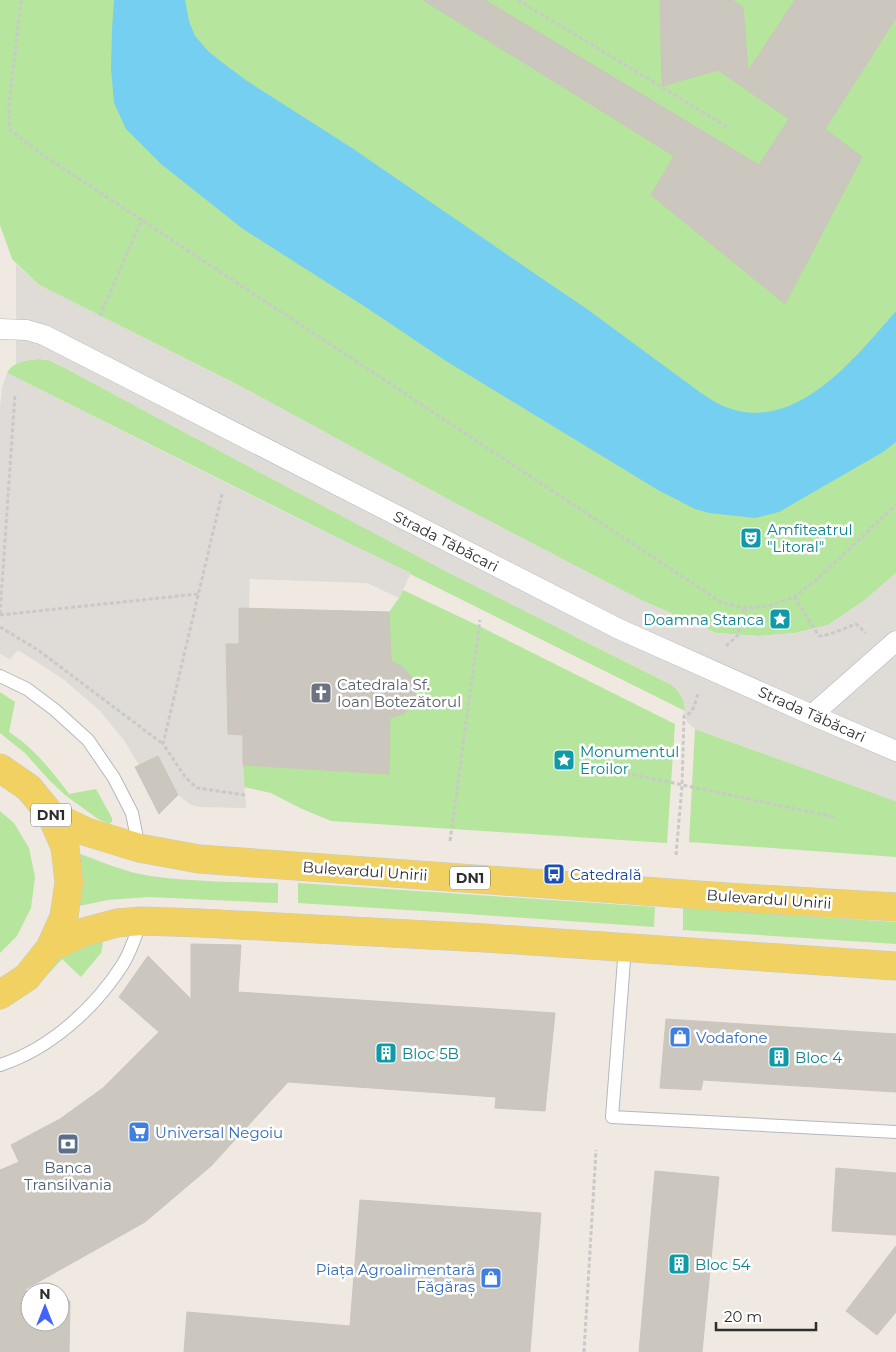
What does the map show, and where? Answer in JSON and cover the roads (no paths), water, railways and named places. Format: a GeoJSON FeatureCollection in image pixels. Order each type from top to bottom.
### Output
{"type":"FeatureCollection","features":[{"type":"Feature","properties":{"kind":"main road","name":"Bulevardul Unirii"},"geometry":{"type":"LineString","coordinates":[[0,768],[30,788],[51,816],[65,847],[70,882],[64,917],[50,948],[27,977],[0,995]]}},
{"type":"Feature","properties":{"kind":"main road","name":"Bulevardul Unirii"},"geometry":{"type":"LineString","coordinates":[[51,816],[87,832],[139,848],[199,859],[726,897],[896,907]]}},
{"type":"Feature","properties":{"kind":"main road","name":"Bulevardul Unirii"},"geometry":{"type":"LineString","coordinates":[[50,948],[84,932],[117,923],[141,921],[339,930],[625,947],[896,966]]}},
{"type":"Feature","properties":{"kind":"street","name":"Strada Tăbăcari"},"geometry":{"type":"LineString","coordinates":[[0,329],[27,330],[44,335],[619,628],[896,751]]}},
{"type":"Feature","properties":{"kind":"street"},"geometry":{"type":"LineString","coordinates":[[812,715],[896,641]]}},
{"type":"Feature","properties":{"kind":"lane"},"geometry":{"type":"LineString","coordinates":[[0,676],[27,689],[55,710],[88,740],[114,778],[132,813],[139,848]]}},
{"type":"Feature","properties":{"kind":"lane"},"geometry":{"type":"LineString","coordinates":[[0,1066],[17,1060],[53,1039],[83,1012],[106,988],[124,962],[141,921]]}},
{"type":"Feature","properties":{"kind":"lane"},"geometry":{"type":"LineString","coordinates":[[625,947],[612,1117],[896,1132]]}},
{"type":"Feature","properties":{"kind":"water"},"geometry":{"type":"Polygon","coordinates":[[[114,0],[185,0],[189,21],[195,36],[209,52],[223,63],[247,81],[352,148],[587,309],[701,393],[721,405],[748,412],[773,411],[797,402],[820,388],[842,370],[896,311],[896,442],[883,452],[779,512],[755,518],[709,513],[695,509],[658,490],[446,361],[243,229],[161,164],[126,129],[114,103],[111,68],[114,0]]]}},
{"type":"Feature","properties":{"kind":"place","name":"Amfiteatrul \"Litoral\""},"geometry":{"type":"Point","coordinates":[751,538]}},
{"type":"Feature","properties":{"kind":"place","name":"Doamna Stanca"},"geometry":{"type":"Point","coordinates":[780,619]}},
{"type":"Feature","properties":{"kind":"place","name":"Catedrala Sf. Ioan Botezătorul"},"geometry":{"type":"Point","coordinates":[321,693]}},
{"type":"Feature","properties":{"kind":"place","name":"Monumentul Eroilor"},"geometry":{"type":"Point","coordinates":[564,760]}},
{"type":"Feature","properties":{"kind":"place","name":"Catedrală"},"geometry":{"type":"Point","coordinates":[554,874]}},
{"type":"Feature","properties":{"kind":"place","name":"Vodafone"},"geometry":{"type":"Point","coordinates":[680,1037]}},
{"type":"Feature","properties":{"kind":"place","name":"Bloc 5B"},"geometry":{"type":"Point","coordinates":[386,1053]}},
{"type":"Feature","properties":{"kind":"place","name":"Bloc 4"},"geometry":{"type":"Point","coordinates":[779,1057]}},
{"type":"Feature","properties":{"kind":"place","name":"Universal Negoiu"},"geometry":{"type":"Point","coordinates":[139,1132]}},
{"type":"Feature","properties":{"kind":"place","name":"Banca Transilvania"},"geometry":{"type":"Point","coordinates":[68,1144]}},
{"type":"Feature","properties":{"kind":"place","name":"Bloc 54"},"geometry":{"type":"Point","coordinates":[679,1264]}},
{"type":"Feature","properties":{"kind":"place","name":"Piața Agroalimentară Făgăraș"},"geometry":{"type":"Point","coordinates":[491,1278]}}]}
